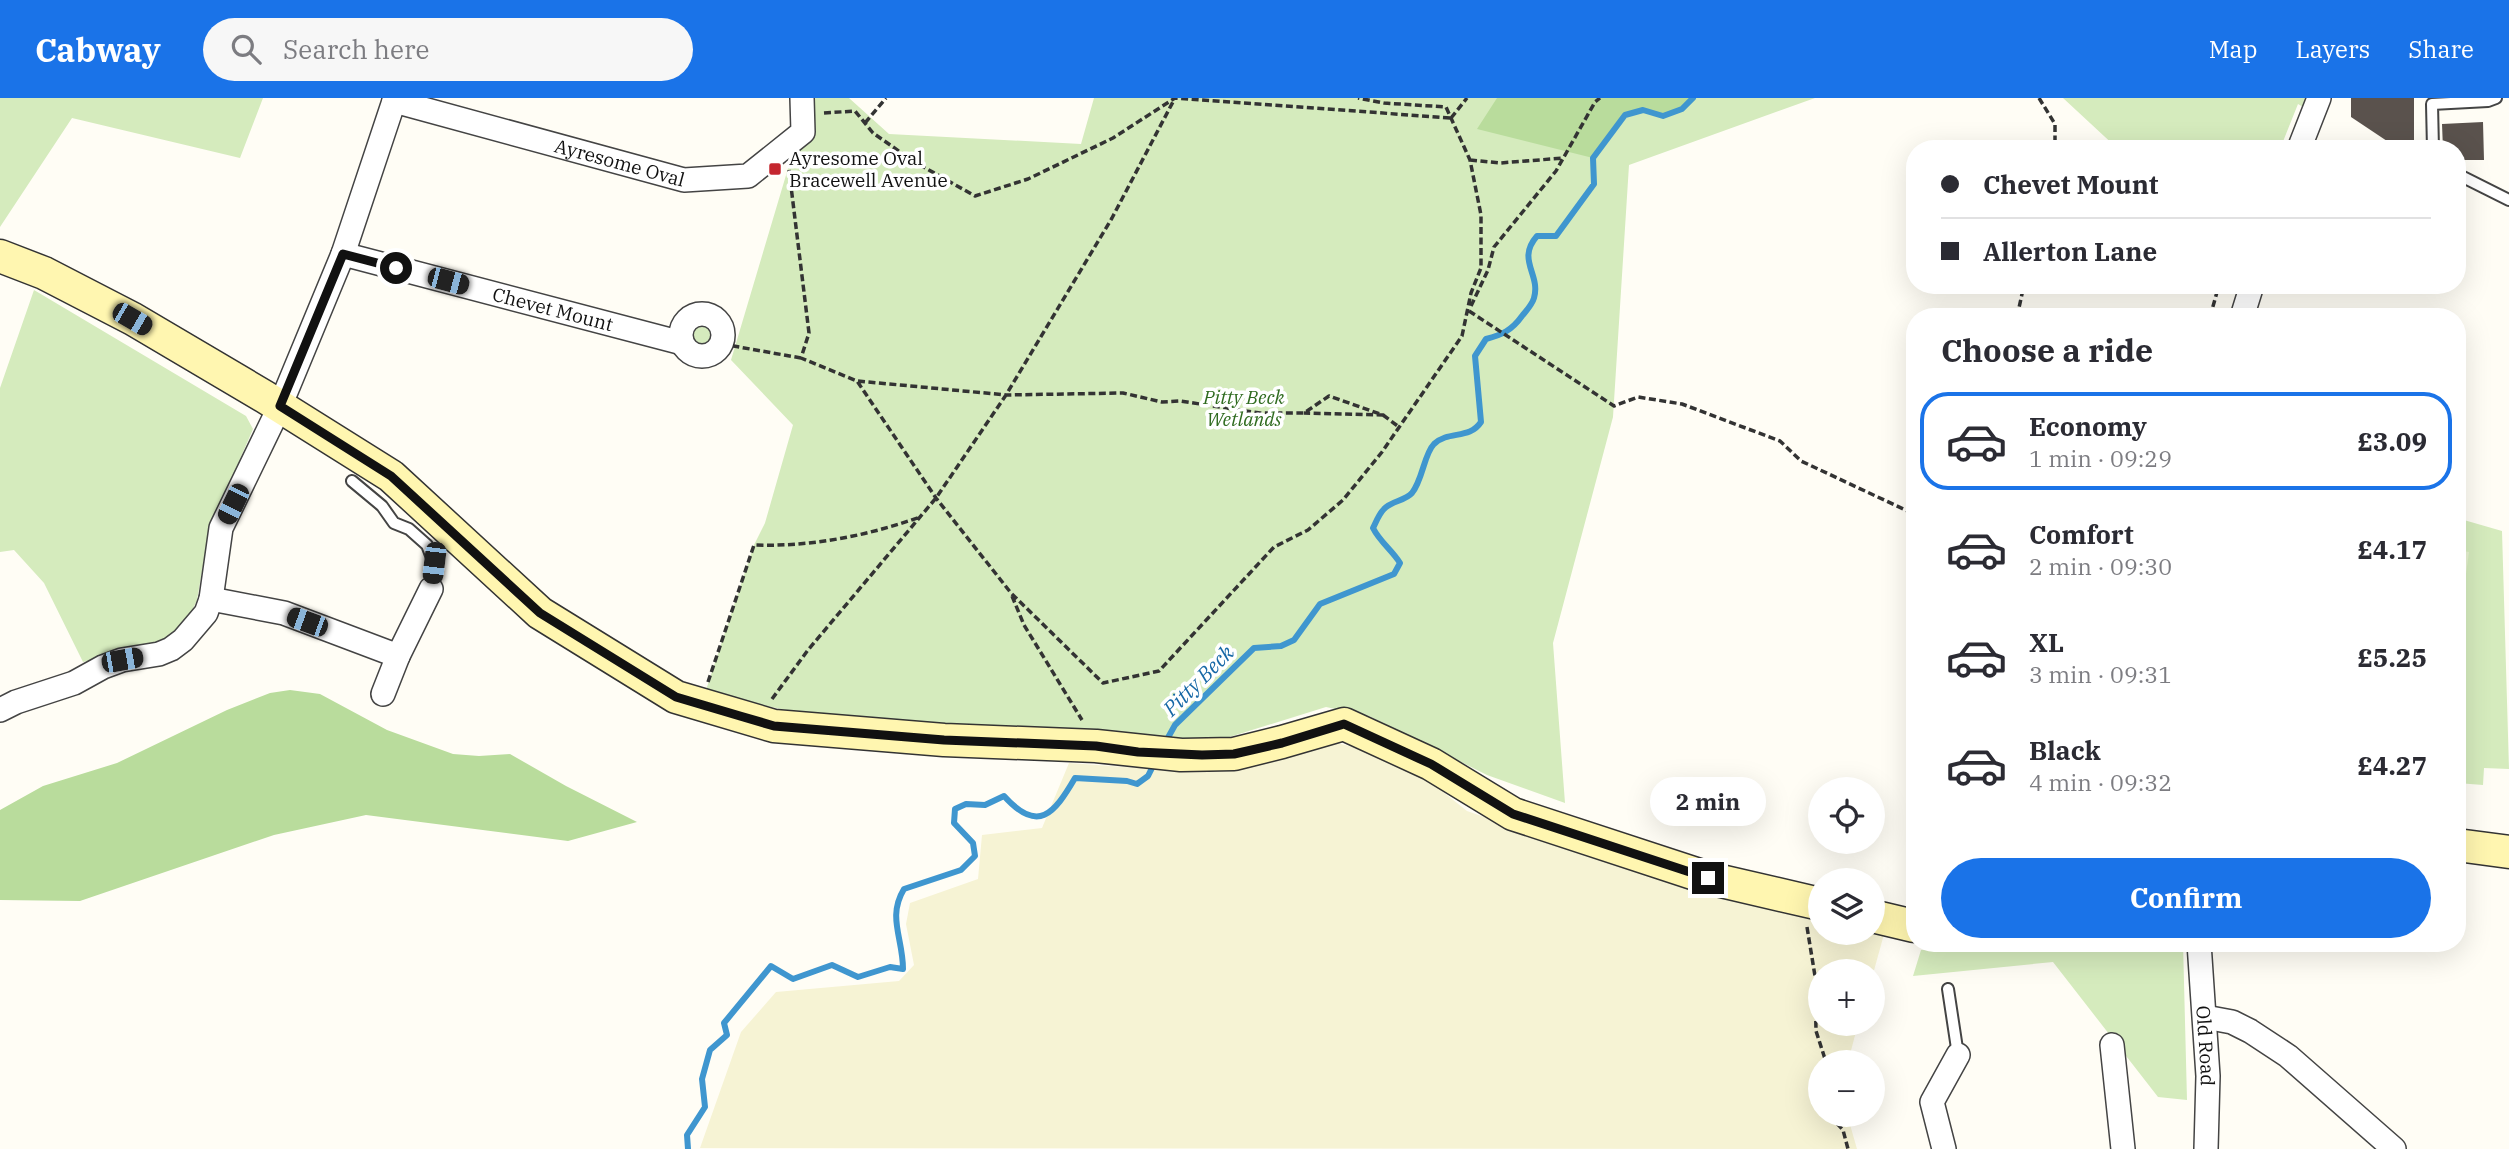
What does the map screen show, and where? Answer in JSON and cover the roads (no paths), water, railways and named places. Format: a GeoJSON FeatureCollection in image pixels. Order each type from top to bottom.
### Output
{"type":"FeatureCollection","features":[{"type":"Feature","properties":{"kind":"street"},"geometry":{"type":"LineString","coordinates":[[2303,140],[2319,98]]}},
{"type":"Feature","properties":{"kind":"street"},"geometry":{"type":"LineString","coordinates":[[0,710],[74,683],[122,660],[159,654],[171,649],[206,613],[211,599],[221,528],[280,406],[343,254],[395,99]]}},
{"type":"Feature","properties":{"kind":"street","name":"Ayresome Oval"},"geometry":{"type":"LineString","coordinates":[[395,99],[684,180],[748,176],[803,132],[802,106]]}},
{"type":"Feature","properties":{"kind":"street","name":"Chevet Mount"},"geometry":{"type":"LineString","coordinates":[[343,254],[682,343]]}},
{"type":"Feature","properties":{"kind":"street"},"geometry":{"type":"LineString","coordinates":[[0,256],[44,273],[132,319],[280,406],[391,476],[540,613],[676,697],[774,726],[944,740],[1202,755],[1234,754],[1344,724],[1431,764],[1513,814],[1708,878],[1808,901]]}},
{"type":"Feature","properties":{"kind":"street"},"geometry":{"type":"LineString","coordinates":[[699,314],[715,318],[723,330],[722,344],[712,355],[700,357],[687,351],[682,343],[681,329],[685,322],[699,314]]}},
{"type":"Feature","properties":{"kind":"street"},"geometry":{"type":"LineString","coordinates":[[383,694],[398,656],[431,589]]}},
{"type":"Feature","properties":{"kind":"street"},"geometry":{"type":"LineString","coordinates":[[211,599],[284,613],[398,656]]}},
{"type":"Feature","properties":{"kind":"street"},"geometry":{"type":"LineString","coordinates":[[2466,846],[2509,852]]}},
{"type":"Feature","properties":{"kind":"street"},"geometry":{"type":"LineString","coordinates":[[1885,919],[1906,924]]}},
{"type":"Feature","properties":{"kind":"street","name":"Old Road"},"geometry":{"type":"LineString","coordinates":[[2200,952],[2207,1076],[2206,1149]]}},
{"type":"Feature","properties":{"kind":"street"},"geometry":{"type":"LineString","coordinates":[[2205,1017],[2232,1022],[2288,1056],[2394,1149]]}},
{"type":"Feature","properties":{"kind":"street"},"geometry":{"type":"LineString","coordinates":[[2112,1045],[2123,1149]]}},
{"type":"Feature","properties":{"kind":"street"},"geometry":{"type":"LineString","coordinates":[[1944,1149],[1932,1102],[1958,1055]]}},
{"type":"Feature","properties":{"kind":"lane"},"geometry":{"type":"LineString","coordinates":[[2434,140],[2432,104],[2488,101],[2496,98]]}},
{"type":"Feature","properties":{"kind":"lane"},"geometry":{"type":"LineString","coordinates":[[2466,178],[2509,200]]}},
{"type":"Feature","properties":{"kind":"lane"},"geometry":{"type":"LineString","coordinates":[[352,481],[382,506],[394,523],[409,529],[427,545],[434,563],[431,589]]}},
{"type":"Feature","properties":{"kind":"lane"},"geometry":{"type":"LineString","coordinates":[[1948,989],[1958,1055]]}},
{"type":"Feature","properties":{"kind":"waterway","name":"Pitty Beck"},"geometry":{"type":"LineString","coordinates":[[1165,743],[1175,725],[1254,648],[1281,646],[1294,640],[1320,604],[1394,574],[1400,563],[1373,528],[1387,506],[1412,493],[1434,444],[1446,437],[1471,431],[1481,422],[1475,356],[1486,339],[1502,334],[1510,328],[1532,303],[1535,289],[1529,260],[1531,245],[1537,236],[1556,236],[1594,184],[1593,158],[1625,115],[1643,110],[1663,116],[1682,109],[1693,98]]}},
{"type":"Feature","properties":{"kind":"waterway","name":"Pitty Beck"},"geometry":{"type":"LineString","coordinates":[[688,1149],[687,1135],[705,1107],[702,1079],[710,1050],[727,1035],[724,1023],[771,966],[793,979],[832,965],[858,977],[890,967],[903,969],[896,918],[899,899],[904,889],[961,870],[975,856],[973,843],[954,823],[955,809],[966,804],[985,805],[1004,796],[1026,814],[1044,815],[1060,801],[1075,778],[1137,784],[1148,776],[1155,762]]}},
{"type":"Feature","properties":{"kind":"place","name":"Ayresome Oval Bracewell Avenue"},"geometry":{"type":"Point","coordinates":[775,169]}},
{"type":"Feature","properties":{"kind":"park label","name":"Pitty Beck Wetlands"},"geometry":{"type":"Point","coordinates":[1244,408]}}]}
